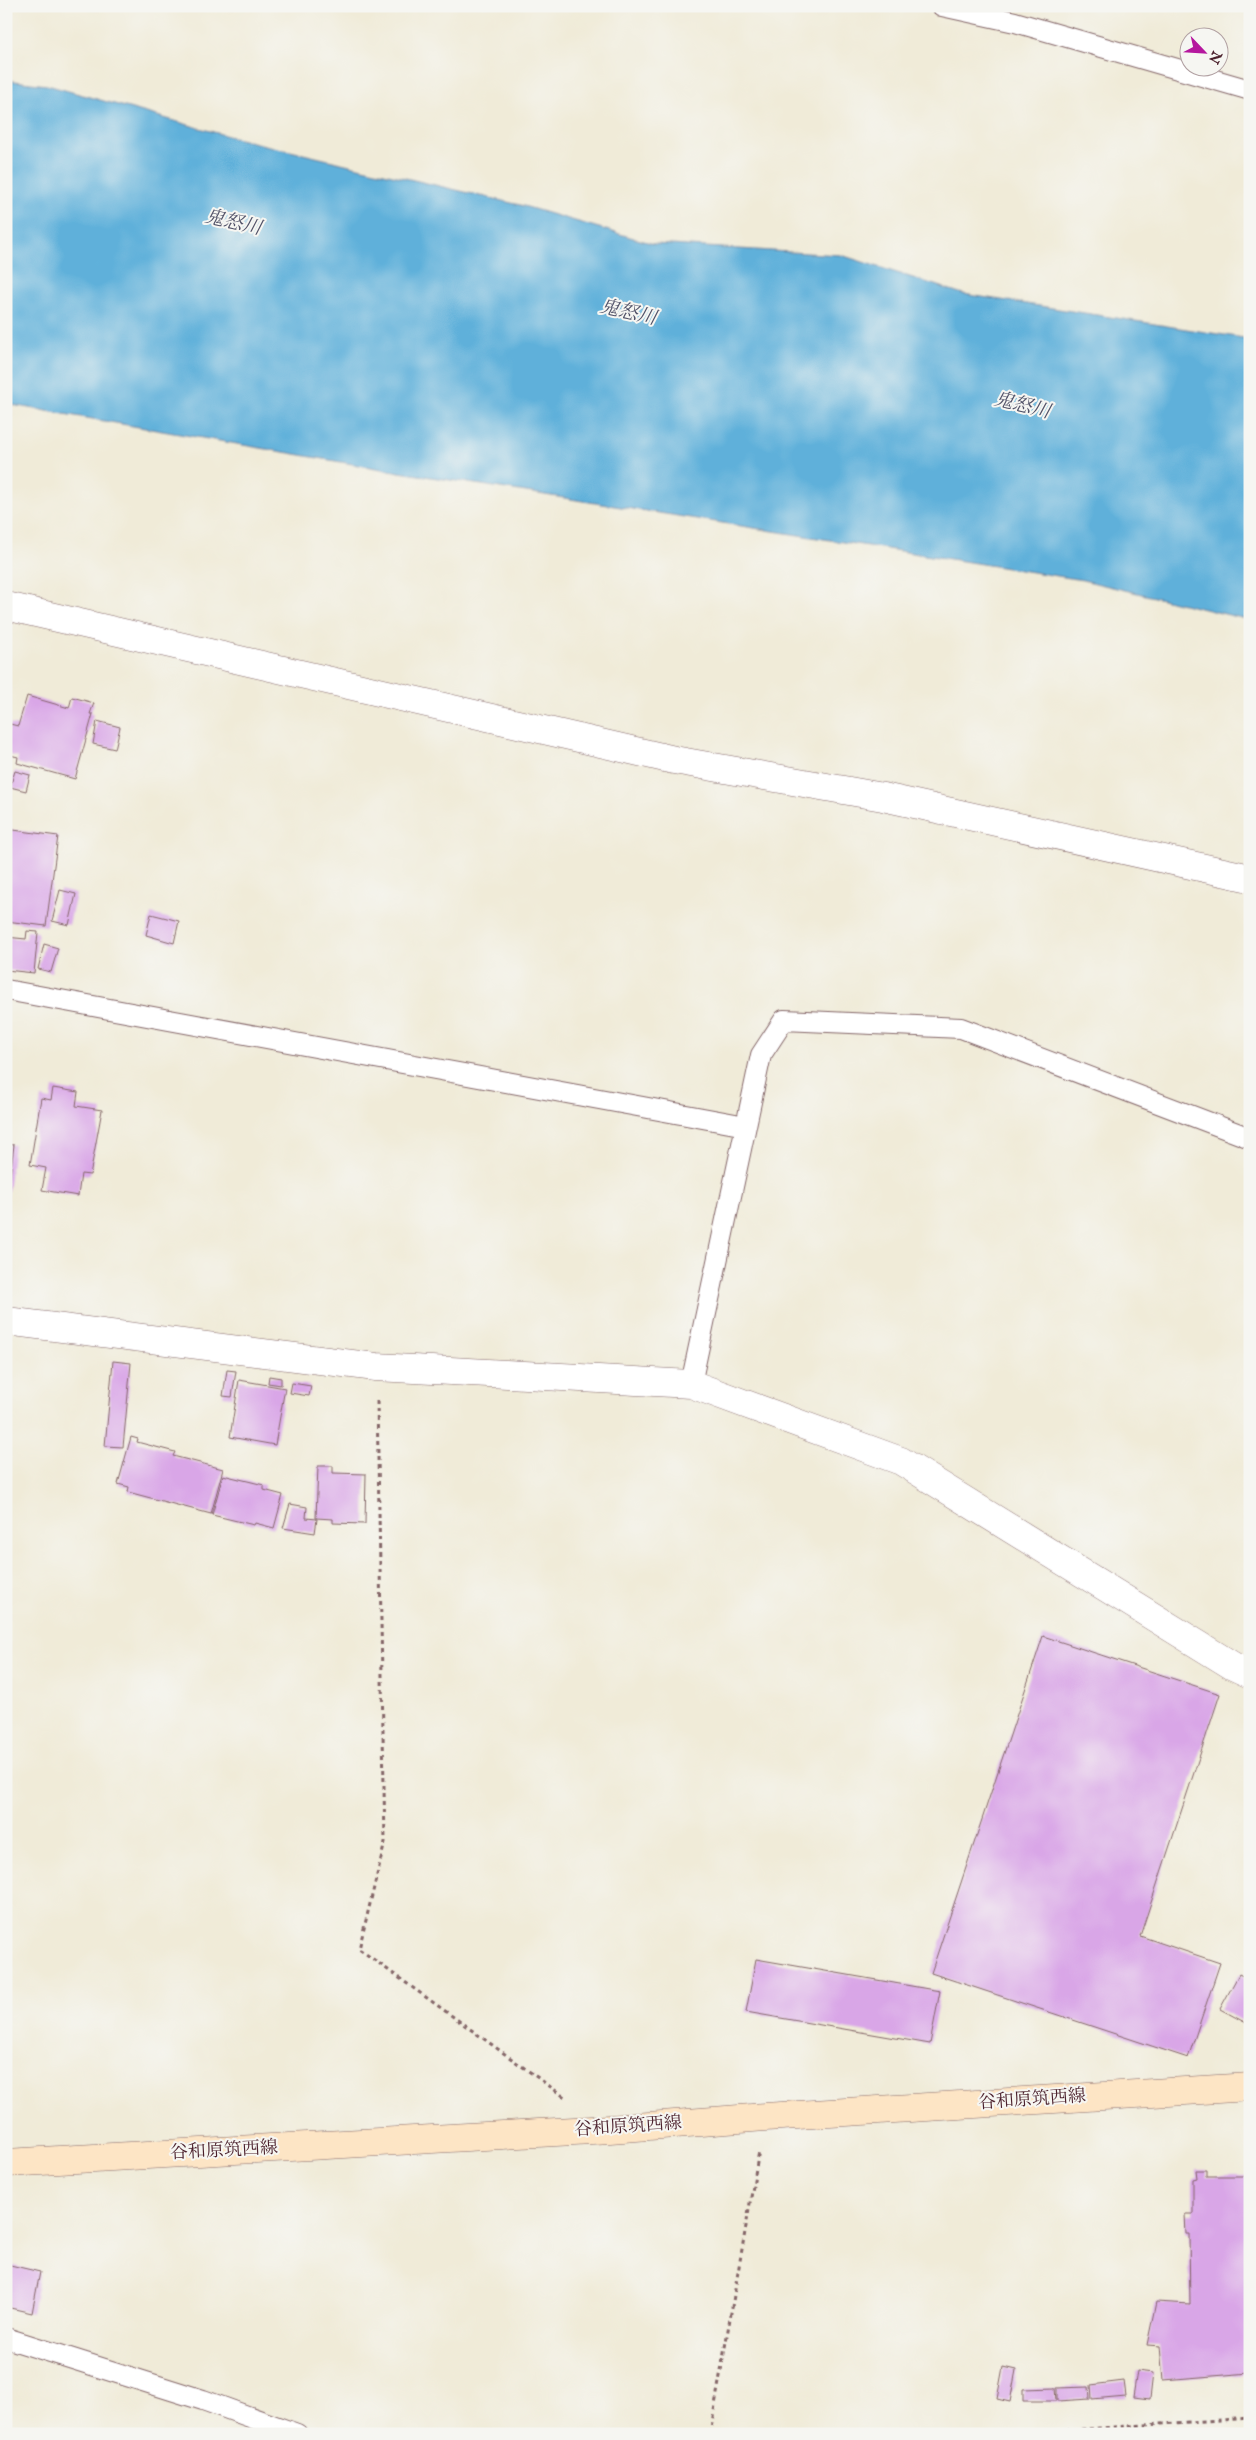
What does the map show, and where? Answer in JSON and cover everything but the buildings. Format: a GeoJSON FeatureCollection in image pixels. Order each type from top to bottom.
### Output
{"type":"FeatureCollection","features":[{"type":"Feature","properties":{"kind":"main road","name":"谷和原筑西線"},"geometry":{"type":"LineString","coordinates":[[6,2163],[610,2129],[765,2117],[1250,2087]]}},
{"type":"Feature","properties":{"kind":"street"},"geometry":{"type":"LineString","coordinates":[[6,606],[674,760],[883,797],[1250,878]]}},
{"type":"Feature","properties":{"kind":"street"},"geometry":{"type":"LineString","coordinates":[[6,1321],[376,1367],[692,1384],[901,1461],[1233,1666],[1250,1674]]}},
{"type":"Feature","properties":{"kind":"lane"},"geometry":{"type":"LineString","coordinates":[[942,6],[1015,22],[1250,90]]}},
{"type":"Feature","properties":{"kind":"lane"},"geometry":{"type":"LineString","coordinates":[[6,990],[746,1126]]}},
{"type":"Feature","properties":{"kind":"lane"},"geometry":{"type":"LineString","coordinates":[[692,1384],[761,1055],[784,1020],[961,1028],[1250,1138]]}},
{"type":"Feature","properties":{"kind":"lane"},"geometry":{"type":"LineString","coordinates":[[6,2338],[203,2400],[297,2434]]}},
{"type":"Feature","properties":{"kind":"path"},"geometry":{"type":"LineString","coordinates":[[376,1367],[385,1842],[359,1949],[610,2129]]}},
{"type":"Feature","properties":{"kind":"path"},"geometry":{"type":"LineString","coordinates":[[710,2434],[765,2117]]}},
{"type":"Feature","properties":{"kind":"path"},"geometry":{"type":"LineString","coordinates":[[1010,2434],[1250,2418]]}},
{"type":"Feature","properties":{"kind":"water","name":"鬼怒川"},"geometry":{"type":"Polygon","coordinates":[[[6,80],[47,85],[235,138],[520,205],[654,244],[841,255],[963,294],[1250,339],[1250,620],[1083,580],[393,471],[6,404],[6,80]]]}}]}
